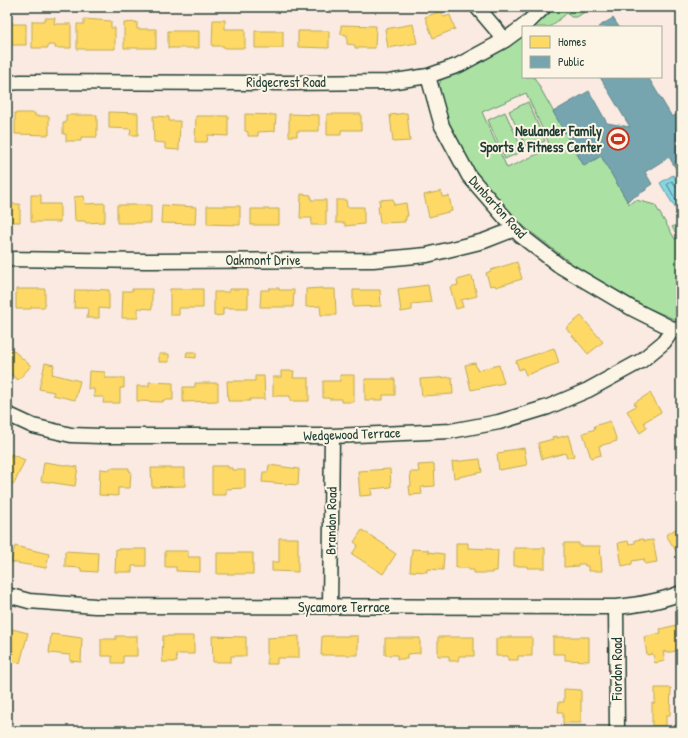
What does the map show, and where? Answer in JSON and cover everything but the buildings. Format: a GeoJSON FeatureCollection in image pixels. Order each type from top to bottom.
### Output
{"type":"FeatureCollection","features":[{"type":"Feature","properties":{"kind":"street"},"geometry":{"type":"LineString","coordinates":[[477,7],[505,40]]}},
{"type":"Feature","properties":{"kind":"street","name":"Ridgecrest Road"},"geometry":{"type":"LineString","coordinates":[[524,26],[544,7]]}},
{"type":"Feature","properties":{"kind":"street","name":"Ridgecrest Road"},"geometry":{"type":"LineString","coordinates":[[7,83],[389,82],[428,76],[459,65],[505,40],[522,27]]}},
{"type":"Feature","properties":{"kind":"street","name":"Dunbarton Road"},"geometry":{"type":"LineString","coordinates":[[428,76],[442,126],[469,176],[514,229],[560,266],[633,309],[677,330]]}},
{"type":"Feature","properties":{"kind":"street","name":"Oakmont Drive"},"geometry":{"type":"LineString","coordinates":[[7,259],[373,260],[426,255],[484,241],[514,229]]}},
{"type":"Feature","properties":{"kind":"street","name":"Wedgewood Terrace"},"geometry":{"type":"LineString","coordinates":[[7,414],[33,426],[71,435],[332,436],[451,430],[499,422],[548,407],[594,386],[640,361],[677,330]]}},
{"type":"Feature","properties":{"kind":"street","name":"Brandon Road"},"geometry":{"type":"LineString","coordinates":[[330,607],[332,436]]}},
{"type":"Feature","properties":{"kind":"street","name":"Sycamore Terrace"},"geometry":{"type":"LineString","coordinates":[[7,595],[29,601],[95,606],[616,607],[637,604],[674,596],[681,593]]}},
{"type":"Feature","properties":{"kind":"street","name":"Fiordon Road"},"geometry":{"type":"LineString","coordinates":[[616,607],[617,731]]}},
{"type":"Feature","properties":{"kind":"green space"},"geometry":{"type":"Polygon","coordinates":[[[553,7],[587,7],[586,11],[577,17],[571,17],[567,13],[551,26],[531,26],[553,7]]]}},
{"type":"Feature","properties":{"kind":"green space"},"geometry":{"type":"Polygon","coordinates":[[[522,34],[522,78],[535,78],[584,166],[601,156],[629,204],[636,200],[655,205],[675,239],[679,238],[672,227],[681,222],[681,322],[646,307],[575,266],[517,221],[494,196],[474,169],[455,137],[437,93],[441,79],[503,50],[522,34]],[[526,93],[482,112],[507,168],[551,148],[526,93]]]}},
{"type":"Feature","properties":{"kind":"green space"},"geometry":{"type":"Polygon","coordinates":[[[528,102],[545,141],[527,149],[509,111],[528,102]]]}},
{"type":"Feature","properties":{"kind":"green space"},"geometry":{"type":"Polygon","coordinates":[[[505,112],[523,151],[505,159],[488,120],[505,112]]]}},
{"type":"Feature","properties":{"kind":"water"},"geometry":{"type":"Polygon","coordinates":[[[673,175],[681,188],[681,208],[677,211],[660,183],[673,175]]]}},
{"type":"Feature","properties":{"kind":"place","name":"Neulander Family Sports & Fitness Center"},"geometry":{"type":"Point","coordinates":[618,139]}}]}
